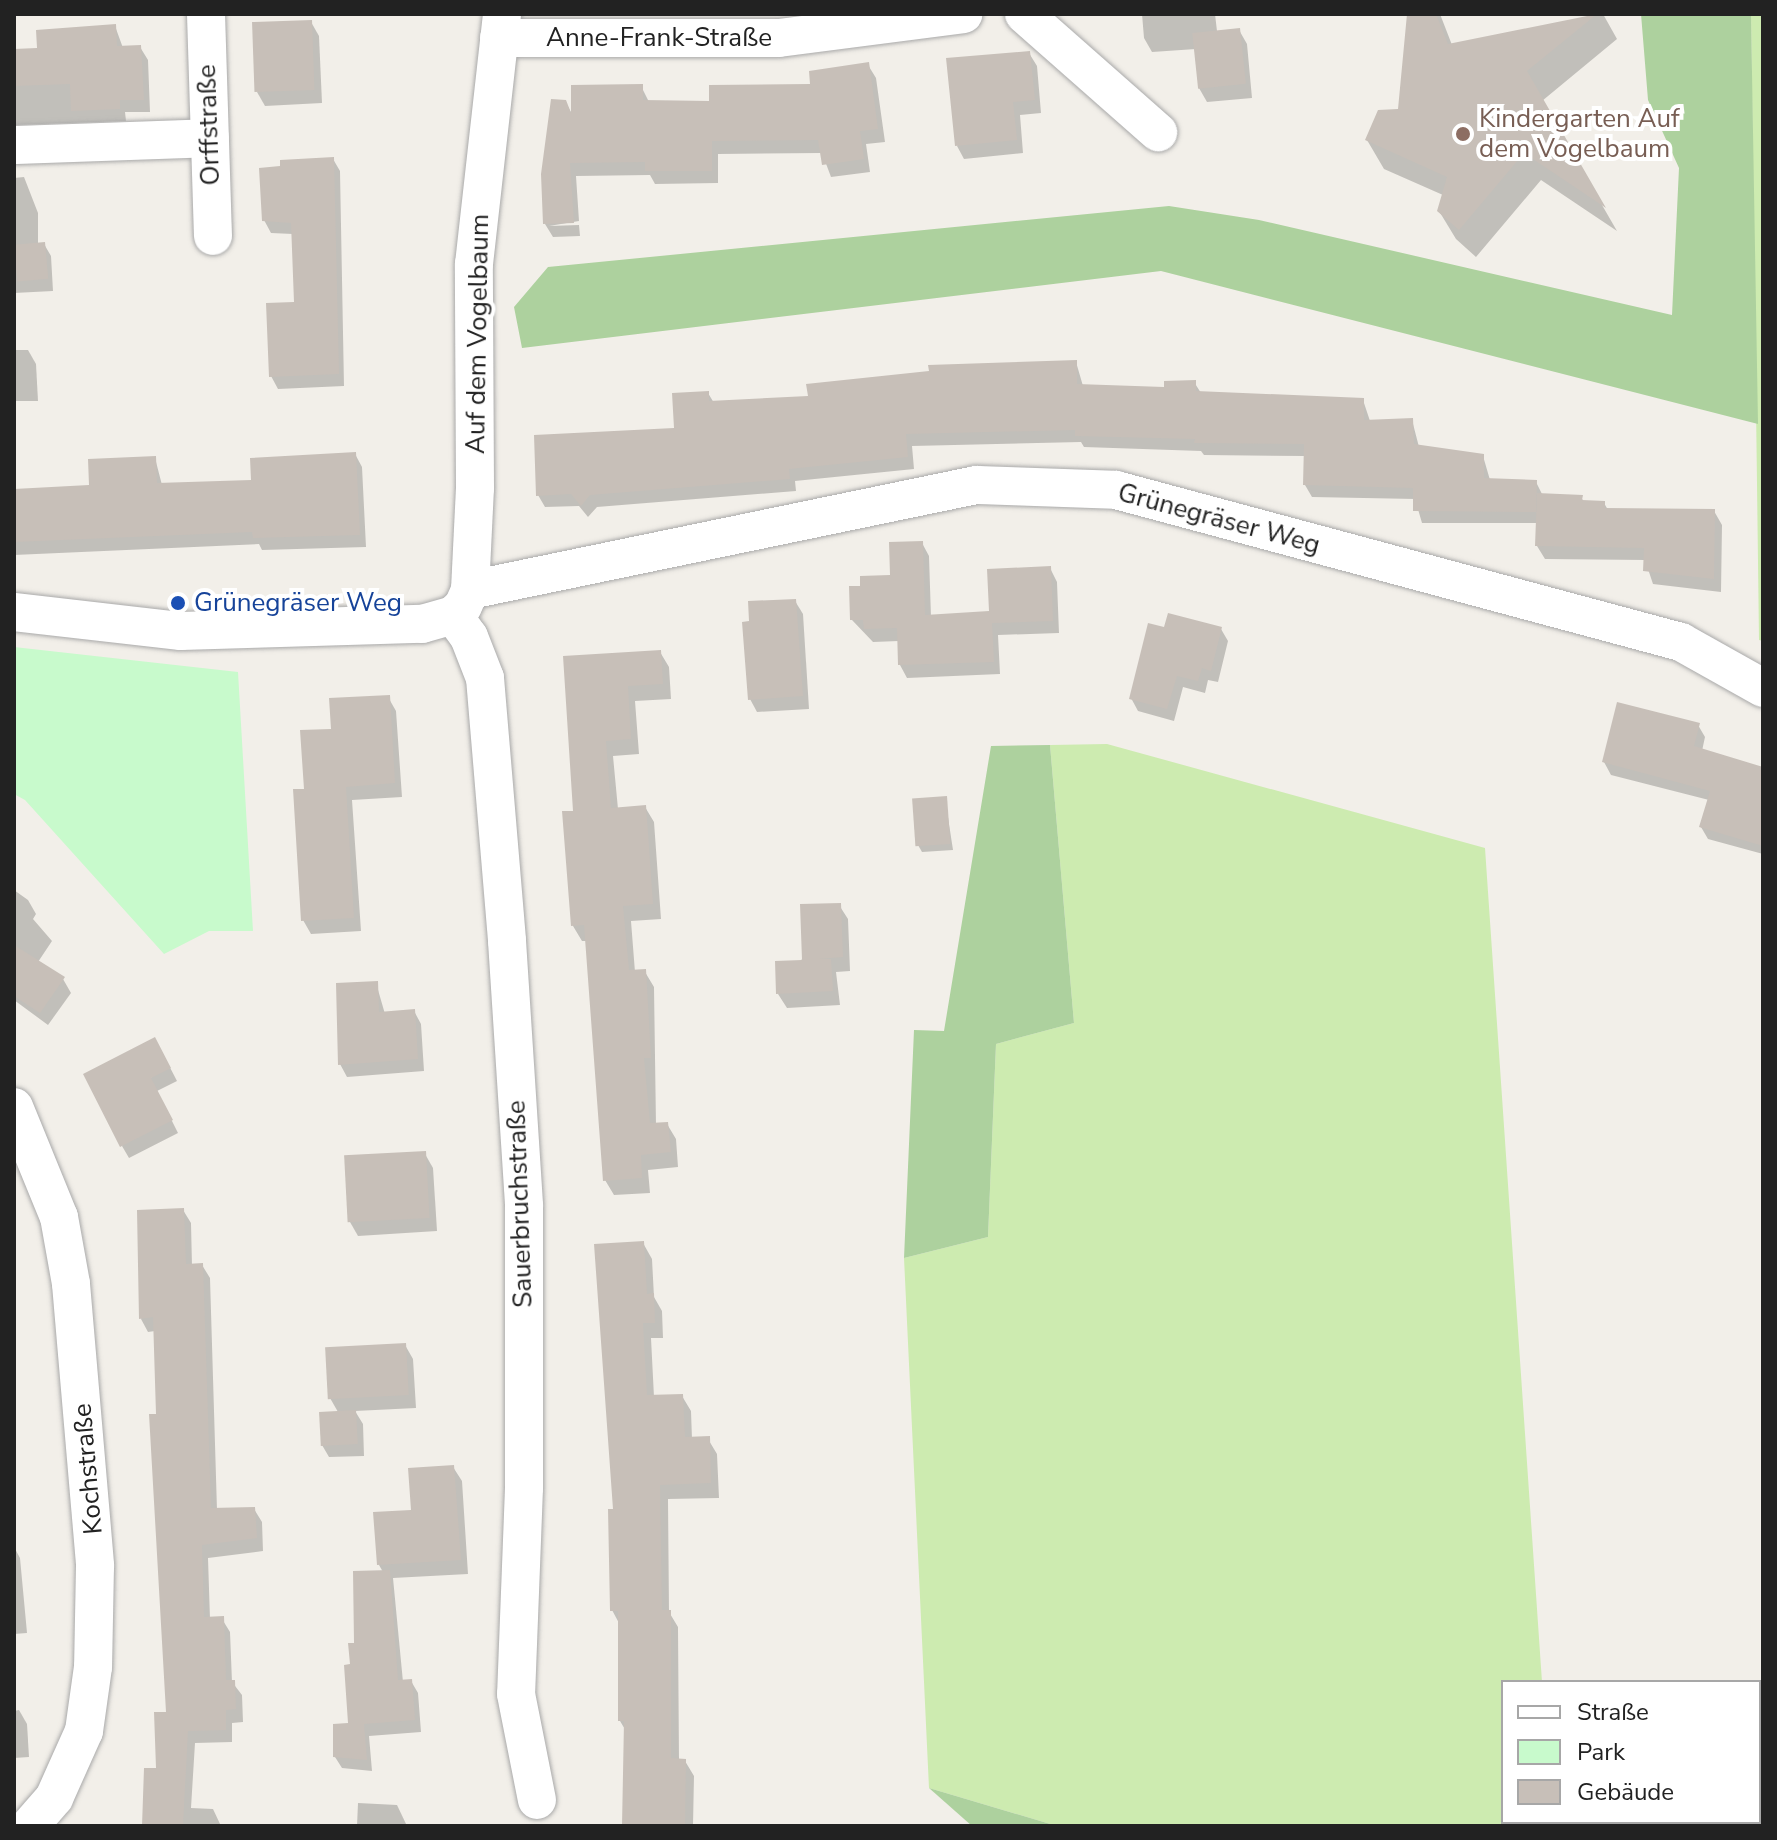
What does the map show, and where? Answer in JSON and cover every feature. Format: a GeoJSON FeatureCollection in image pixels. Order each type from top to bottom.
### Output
{"type":"FeatureCollection","features":[{"type":"Feature","properties":{"kind":"street","name":"Orffstraße"},"geometry":{"type":"LineString","coordinates":[[206,14],[213,236]]}},
{"type":"Feature","properties":{"kind":"street","name":"Anne-Frank-Straße"},"geometry":{"type":"LineString","coordinates":[[500,26],[779,38],[963,14]]}},
{"type":"Feature","properties":{"kind":"street"},"geometry":{"type":"LineString","coordinates":[[1024,14],[1158,132]]}},
{"type":"Feature","properties":{"kind":"street","name":"Auf dem Vogelbaum"},"geometry":{"type":"LineString","coordinates":[[462,604],[474,264],[500,26]]}},
{"type":"Feature","properties":{"kind":"street"},"geometry":{"type":"LineString","coordinates":[[14,145],[210,138]]}},
{"type":"Feature","properties":{"kind":"street","name":"Grünegräser Weg"},"geometry":{"type":"LineString","coordinates":[[14,612],[181,631],[422,624],[462,604],[976,485],[1116,490],[1681,642],[1763,688]]}},
{"type":"Feature","properties":{"kind":"street","name":"Sauerbruchstraße"},"geometry":{"type":"LineString","coordinates":[[462,604],[469,637],[485,678],[507,941],[524,1206],[524,1488],[516,1694],[537,1800]]}},
{"type":"Feature","properties":{"kind":"street","name":"Kochstraße"},"geometry":{"type":"LineString","coordinates":[[14,1107],[34,1147],[62,1230],[95,1566],[93,1667],[84,1731],[54,1798],[30,1826]]}},
{"type":"Feature","properties":{"kind":"green space"},"geometry":{"type":"Polygon","coordinates":[[[1641,14],[1751,14],[1758,424],[1161,271],[522,348],[514,307],[548,267],[1169,206],[1259,220],[1672,315],[1679,168],[1648,100],[1641,14]]]}},
{"type":"Feature","properties":{"kind":"green space"},"geometry":{"type":"Polygon","coordinates":[[[1751,14],[1763,14],[1763,641],[1759,640],[1751,14]]]}},
{"type":"Feature","properties":{"kind":"green space"},"geometry":{"type":"Polygon","coordinates":[[[14,647],[238,672],[253,931],[209,931],[164,954],[25,800],[14,794],[14,647]]]}},
{"type":"Feature","properties":{"kind":"green space"},"geometry":{"type":"Polygon","coordinates":[[[1107,744],[1485,848],[1542,1680],[1501,1680],[1501,1824],[1552,1826],[1057,1826],[929,1788],[904,1258],[988,1237],[996,1044],[1074,1023],[1050,745],[1107,744]]]}},
{"type":"Feature","properties":{"kind":"green space"},"geometry":{"type":"Polygon","coordinates":[[[1050,745],[1074,1023],[996,1044],[988,1237],[904,1258],[914,1030],[944,1031],[991,746],[1050,745]]]}},
{"type":"Feature","properties":{"kind":"green space"},"geometry":{"type":"Polygon","coordinates":[[[929,1788],[1057,1826],[972,1826],[929,1788]]]}},
{"type":"Feature","properties":{"kind":"building"},"geometry":{"type":"Polygon","coordinates":[[[1407,14],[1436,14],[1448,44],[1597,14],[1527,71],[1606,208],[1524,153],[1459,230],[1437,211],[1447,177],[1365,140],[1378,110],[1398,109],[1407,14]]]}},
{"type":"Feature","properties":{"kind":"building"},"geometry":{"type":"Polygon","coordinates":[[[312,20],[314,90],[254,92],[252,22],[312,20]]]}},
{"type":"Feature","properties":{"kind":"building"},"geometry":{"type":"Polygon","coordinates":[[[116,24],[117,46],[141,45],[144,100],[120,100],[120,109],[71,111],[70,84],[14,86],[14,49],[37,48],[36,30],[116,24]]]}},
{"type":"Feature","properties":{"kind":"building"},"geometry":{"type":"Polygon","coordinates":[[[1240,28],[1246,84],[1198,89],[1192,33],[1240,28]]]}},
{"type":"Feature","properties":{"kind":"building"},"geometry":{"type":"Polygon","coordinates":[[[1030,51],[1035,100],[1013,102],[1017,140],[955,146],[946,58],[1030,51]]]}},
{"type":"Feature","properties":{"kind":"building"},"geometry":{"type":"Polygon","coordinates":[[[869,62],[878,129],[860,131],[864,159],[822,165],[818,140],[712,141],[712,171],[645,171],[645,162],[570,163],[574,223],[543,224],[541,174],[551,99],[566,100],[571,113],[571,85],[643,84],[643,100],[709,101],[709,85],[810,84],[809,71],[869,62]]]}},
{"type":"Feature","properties":{"kind":"building"},"geometry":{"type":"Polygon","coordinates":[[[334,157],[339,374],[269,377],[266,303],[294,302],[291,223],[262,221],[259,168],[280,166],[280,160],[334,157]]]}},
{"type":"Feature","properties":{"kind":"building"},"geometry":{"type":"Polygon","coordinates":[[[45,242],[48,279],[17,282],[14,245],[45,242]]]}},
{"type":"Feature","properties":{"kind":"building"},"geometry":{"type":"Polygon","coordinates":[[[1077,360],[1077,384],[1164,387],[1164,381],[1196,380],[1196,391],[1364,398],[1364,420],[1413,418],[1414,444],[1484,454],[1484,478],[1537,480],[1536,512],[1413,511],[1413,488],[1303,485],[1304,444],[1194,443],[1195,439],[1075,436],[1075,430],[906,434],[908,457],[789,469],[790,479],[590,495],[581,506],[571,494],[536,496],[534,435],[674,428],[672,393],[709,391],[709,401],[808,396],[806,384],[929,371],[928,365],[1077,360]]]}},
{"type":"Feature","properties":{"kind":"building"},"geometry":{"type":"Polygon","coordinates":[[[356,452],[360,535],[253,538],[252,532],[14,542],[14,489],[89,485],[88,459],[156,456],[157,483],[251,480],[250,458],[356,452]]]}},
{"type":"Feature","properties":{"kind":"building"},"geometry":{"type":"Polygon","coordinates":[[[1537,493],[1583,495],[1582,500],[1605,501],[1605,508],[1715,509],[1714,579],[1643,571],[1644,548],[1535,546],[1537,493]]]}},
{"type":"Feature","properties":{"kind":"building"},"geometry":{"type":"Polygon","coordinates":[[[923,541],[925,615],[989,611],[987,569],[1051,566],[1053,621],[992,623],[994,662],[898,665],[897,628],[864,629],[863,620],[850,620],[849,586],[860,586],[860,576],[890,575],[889,542],[923,541]]]}},
{"type":"Feature","properties":{"kind":"building"},"geometry":{"type":"Polygon","coordinates":[[[796,599],[803,696],[748,700],[742,622],[749,621],[748,601],[796,599]]]}},
{"type":"Feature","properties":{"kind":"building"},"geometry":{"type":"Polygon","coordinates":[[[1168,613],[1222,627],[1211,671],[1202,668],[1198,681],[1177,676],[1167,709],[1129,699],[1148,623],[1164,627],[1168,613]]]}},
{"type":"Feature","properties":{"kind":"building"},"geometry":{"type":"Polygon","coordinates":[[[661,650],[663,684],[628,686],[631,739],[606,741],[611,808],[646,805],[653,904],[623,906],[629,970],[646,969],[651,1058],[644,1058],[650,1123],[668,1122],[671,1152],[641,1155],[642,1178],[603,1181],[584,925],[571,926],[562,811],[573,811],[563,656],[661,650]]]}},
{"type":"Feature","properties":{"kind":"building"},"geometry":{"type":"Polygon","coordinates":[[[390,695],[395,783],[346,787],[354,918],[301,921],[293,789],[304,789],[300,730],[331,729],[329,698],[390,695]]]}},
{"type":"Feature","properties":{"kind":"building"},"geometry":{"type":"Polygon","coordinates":[[[1617,702],[1700,723],[1694,746],[1763,767],[1763,846],[1699,827],[1710,791],[1602,762],[1617,702]]]}},
{"type":"Feature","properties":{"kind":"building"},"geometry":{"type":"Polygon","coordinates":[[[947,796],[950,844],[915,846],[912,798],[947,796]]]}},
{"type":"Feature","properties":{"kind":"building"},"geometry":{"type":"Polygon","coordinates":[[[841,903],[843,957],[819,959],[831,959],[833,991],[776,994],[775,961],[802,960],[800,904],[841,903]]]}},
{"type":"Feature","properties":{"kind":"building"},"geometry":{"type":"Polygon","coordinates":[[[14,945],[65,977],[40,1013],[14,996],[14,945]]]}},
{"type":"Feature","properties":{"kind":"building"},"geometry":{"type":"Polygon","coordinates":[[[378,981],[379,1012],[415,1009],[418,1059],[338,1065],[336,983],[378,981]]]}},
{"type":"Feature","properties":{"kind":"building"},"geometry":{"type":"Polygon","coordinates":[[[155,1037],[171,1068],[151,1078],[173,1120],[120,1147],[83,1074],[155,1037]]]}},
{"type":"Feature","properties":{"kind":"building"},"geometry":{"type":"Polygon","coordinates":[[[426,1151],[430,1218],[348,1222],[344,1155],[426,1151]]]}},
{"type":"Feature","properties":{"kind":"building"},"geometry":{"type":"Polygon","coordinates":[[[184,1208],[186,1264],[203,1263],[211,1508],[255,1507],[257,1538],[202,1545],[204,1617],[224,1616],[226,1680],[235,1680],[236,1709],[226,1710],[226,1730],[188,1731],[183,1826],[142,1826],[144,1768],[156,1768],[154,1712],[166,1712],[149,1414],[156,1414],[153,1317],[139,1319],[137,1210],[184,1208]]]}},
{"type":"Feature","properties":{"kind":"building"},"geometry":{"type":"Polygon","coordinates":[[[644,1241],[647,1294],[654,1293],[655,1323],[643,1323],[647,1395],[683,1394],[685,1437],[710,1436],[711,1483],[660,1485],[662,1610],[671,1610],[671,1758],[686,1759],[685,1826],[622,1826],[624,1721],[618,1721],[618,1611],[610,1611],[608,1509],[613,1509],[594,1244],[644,1241]]]}},
{"type":"Feature","properties":{"kind":"building"},"geometry":{"type":"Polygon","coordinates":[[[406,1343],[409,1395],[328,1399],[325,1347],[406,1343]]]}},
{"type":"Feature","properties":{"kind":"building"},"geometry":{"type":"Polygon","coordinates":[[[356,1410],[358,1444],[321,1446],[319,1412],[356,1410]]]}},
{"type":"Feature","properties":{"kind":"building"},"geometry":{"type":"Polygon","coordinates":[[[454,1465],[461,1560],[377,1565],[373,1512],[411,1510],[408,1468],[454,1465]]]}},
{"type":"Feature","properties":{"kind":"building"},"geometry":{"type":"Polygon","coordinates":[[[390,1570],[398,1680],[412,1679],[415,1720],[364,1724],[367,1760],[333,1757],[333,1724],[348,1723],[344,1665],[350,1664],[348,1643],[354,1643],[353,1571],[390,1570]]]}},
{"type":"Feature","properties":{"kind":"place","name":"Kindergarten Auf dem Vogelbaum"},"geometry":{"type":"Point","coordinates":[1463,134]}},
{"type":"Feature","properties":{"kind":"place","name":"Grünegräser Weg"},"geometry":{"type":"Point","coordinates":[178,603]}}]}
